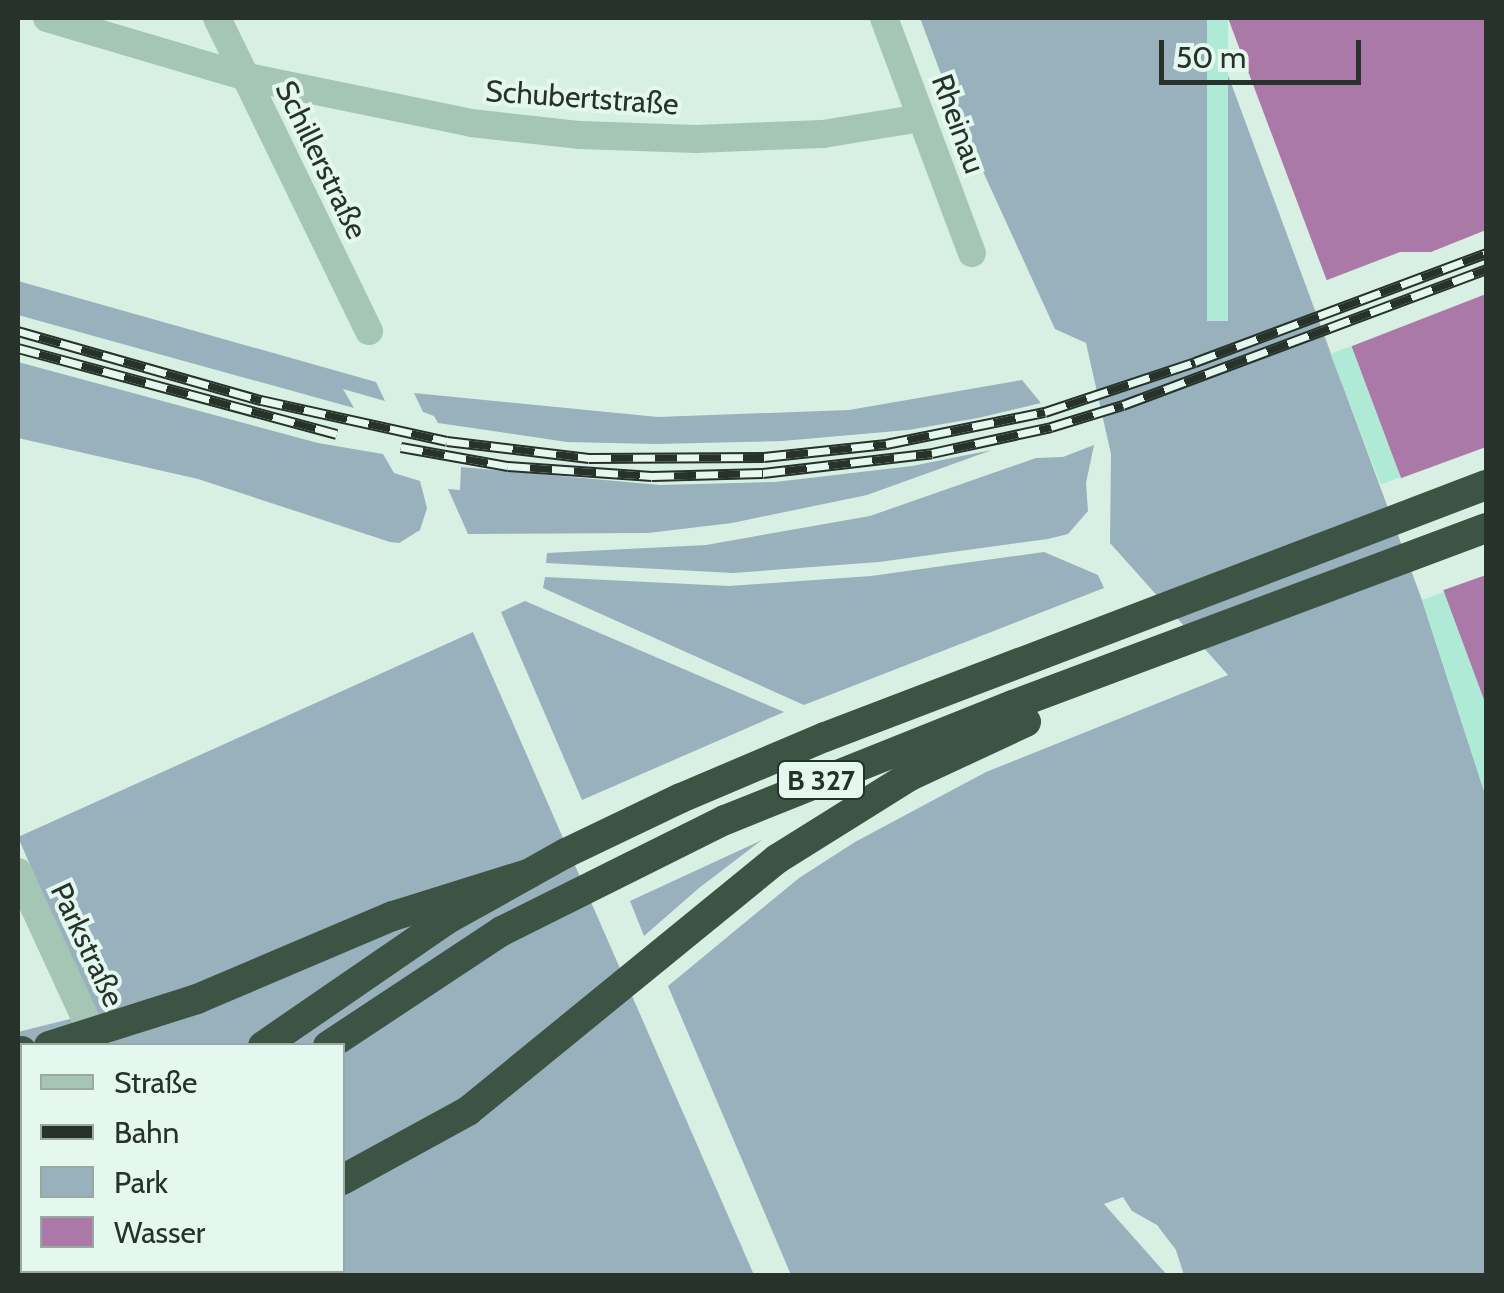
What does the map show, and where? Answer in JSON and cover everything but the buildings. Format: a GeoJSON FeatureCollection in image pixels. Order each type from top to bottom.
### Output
{"type":"FeatureCollection","features":[{"type":"Feature","properties":{"kind":"highway","name":"B 327"},"geometry":{"type":"LineString","coordinates":[[268,1043],[406,944],[528,874],[681,798],[825,737],[1486,484]]}},
{"type":"Feature","properties":{"kind":"highway","name":"B 327"},"geometry":{"type":"LineString","coordinates":[[333,1043],[516,923],[725,820],[1486,528]]}},
{"type":"Feature","properties":{"kind":"highway","name":"B 327"},"geometry":{"type":"LineString","coordinates":[[345,1178],[468,1111],[748,880],[850,812],[994,735],[1216,648],[1287,603]]}},
{"type":"Feature","properties":{"kind":"highway","name":"B 327"},"geometry":{"type":"LineString","coordinates":[[58,1043],[184,1004],[393,916],[528,874]]}},
{"type":"Feature","properties":{"kind":"street","name":"Schubertstraße"},"geometry":{"type":"LineString","coordinates":[[47,18],[243,76],[471,123],[580,135],[696,139],[823,134],[921,118]]}},
{"type":"Feature","properties":{"kind":"street","name":"Schillerstraße"},"geometry":{"type":"LineString","coordinates":[[218,18],[369,331]]}},
{"type":"Feature","properties":{"kind":"street","name":"Rheinau"},"geometry":{"type":"LineString","coordinates":[[884,18],[972,253]]}},
{"type":"Feature","properties":{"kind":"street","name":"Parkstraße"},"geometry":{"type":"LineString","coordinates":[[18,872],[97,1043]]}},
{"type":"Feature","properties":{"kind":"green space"},"geometry":{"type":"Polygon","coordinates":[[[920,18],[1207,18],[1422,600],[1486,797],[1486,1275],[1184,1275],[1176,1250],[1157,1225],[1132,1211],[1123,1197],[1104,1204],[1167,1275],[791,1275],[668,986],[799,878],[855,842],[986,772],[1228,675],[1110,543],[1111,454],[1086,343],[1055,329],[953,106],[920,18]]]}},
{"type":"Feature","properties":{"kind":"green space"},"geometry":{"type":"Polygon","coordinates":[[[18,281],[376,382],[385,401],[343,389],[354,408],[18,315],[18,281]]]}},
{"type":"Feature","properties":{"kind":"green space"},"geometry":{"type":"Polygon","coordinates":[[[18,362],[318,443],[383,454],[394,473],[420,481],[427,508],[420,530],[399,543],[390,542],[198,479],[18,438],[18,362]]]}},
{"type":"Feature","properties":{"kind":"green space"},"geometry":{"type":"Polygon","coordinates":[[[1022,380],[1041,403],[978,418],[908,430],[782,441],[656,444],[567,442],[438,423],[434,416],[423,412],[414,393],[658,417],[849,410],[1022,380]]]}},
{"type":"Feature","properties":{"kind":"green space"},"geometry":{"type":"Polygon","coordinates":[[[1094,445],[1086,483],[1088,511],[1068,534],[1048,539],[879,562],[733,573],[546,563],[547,553],[706,545],[870,516],[1036,458],[1063,457],[1094,445]]]}},
{"type":"Feature","properties":{"kind":"green space"},"geometry":{"type":"Polygon","coordinates":[[[992,450],[867,495],[732,523],[648,533],[468,534],[448,489],[460,490],[461,467],[660,485],[775,482],[912,466],[992,450]]]}},
{"type":"Feature","properties":{"kind":"green space"},"geometry":{"type":"Polygon","coordinates":[[[1044,552],[1098,575],[1104,588],[804,705],[543,588],[545,577],[729,586],[871,576],[1044,552]]]}},
{"type":"Feature","properties":{"kind":"green space"},"geometry":{"type":"Polygon","coordinates":[[[525,601],[784,712],[582,800],[501,612],[525,601]]]}},
{"type":"Feature","properties":{"kind":"green space"},"geometry":{"type":"Polygon","coordinates":[[[473,632],[754,1275],[18,1275],[18,1032],[94,1013],[18,837],[473,632]]]}},
{"type":"Feature","properties":{"kind":"green space"},"geometry":{"type":"Polygon","coordinates":[[[762,840],[699,888],[644,936],[630,901],[762,840]]]}},
{"type":"Feature","properties":{"kind":"sand"},"geometry":{"type":"Polygon","coordinates":[[[1207,18],[1228,18],[1228,321],[1207,321],[1207,18]]]}},
{"type":"Feature","properties":{"kind":"sand"},"geometry":{"type":"Polygon","coordinates":[[[1351,346],[1401,477],[1381,485],[1330,354],[1351,346]]]}},
{"type":"Feature","properties":{"kind":"sand"},"geometry":{"type":"Polygon","coordinates":[[[1444,592],[1486,705],[1486,797],[1422,600],[1444,592]]]}},
{"type":"Feature","properties":{"kind":"water"},"geometry":{"type":"Polygon","coordinates":[[[1228,18],[1486,18],[1486,705],[1444,592],[1228,18]]]}},
{"type":"Feature","properties":{"kind":"pier"},"geometry":{"type":"Polygon","coordinates":[[[1486,230],[1486,294],[1347,348],[1322,282],[1400,252],[1431,252],[1486,230]]]}},
{"type":"Feature","properties":{"kind":"pier"},"geometry":{"type":"Polygon","coordinates":[[[1486,447],[1486,575],[1438,592],[1396,480],[1486,447]]]}},
{"type":"Feature","properties":{"kind":"railway"},"geometry":{"type":"LineString","coordinates":[[18,331],[261,400],[447,441],[589,458],[764,457],[886,444],[1045,412],[1195,362],[1486,253]]}},
{"type":"Feature","properties":{"kind":"railway"},"geometry":{"type":"LineString","coordinates":[[401,447],[508,466],[652,476],[763,473],[932,453],[1051,427],[1123,405],[1486,269]]}},
{"type":"Feature","properties":{"kind":"railway"},"geometry":{"type":"LineString","coordinates":[[18,348],[337,434]]}}]}
